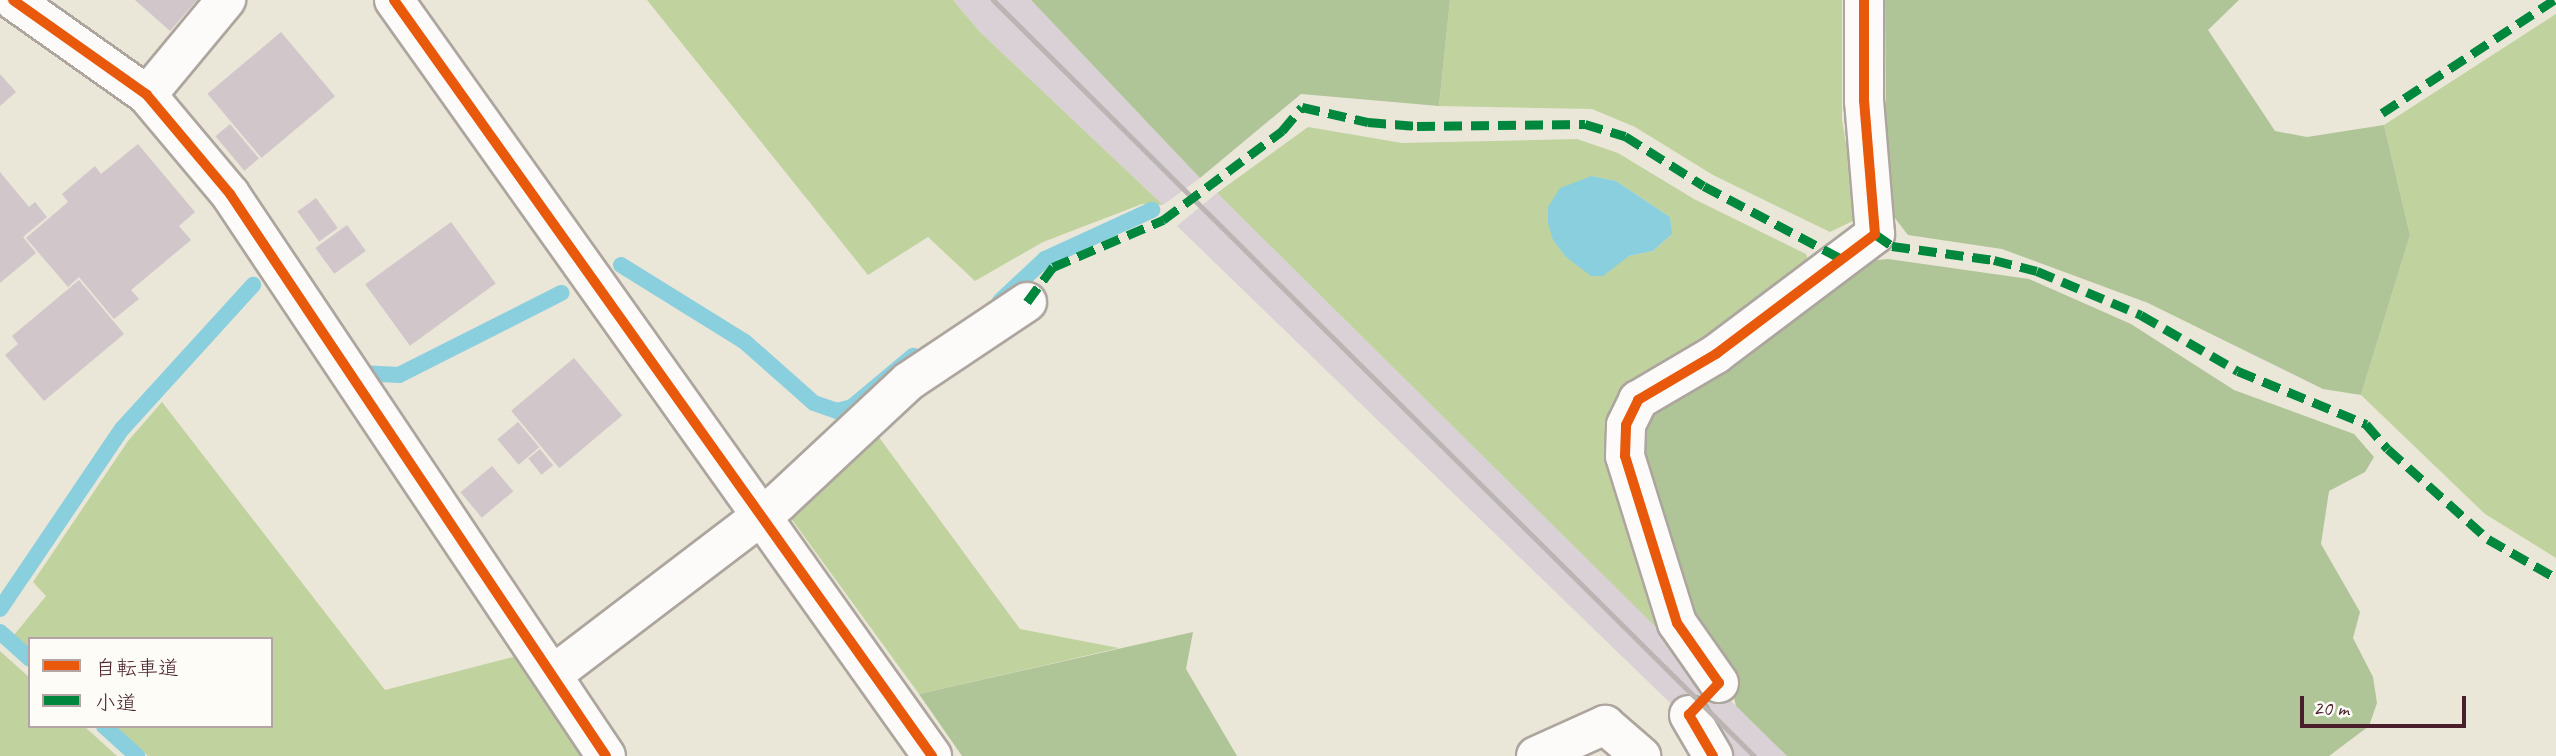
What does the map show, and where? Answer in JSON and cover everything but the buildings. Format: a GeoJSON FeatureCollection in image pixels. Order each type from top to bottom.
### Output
{"type":"FeatureCollection","features":[{"type":"Feature","properties":{"kind":"street"},"geometry":{"type":"LineString","coordinates":[[13,0],[147,95],[230,194],[555,673],[606,756]]}},
{"type":"Feature","properties":{"kind":"street"},"geometry":{"type":"LineString","coordinates":[[147,95],[226,0]]}},
{"type":"Feature","properties":{"kind":"street"},"geometry":{"type":"LineString","coordinates":[[394,0],[932,756]]}},
{"type":"Feature","properties":{"kind":"street"},"geometry":{"type":"LineString","coordinates":[[1720,683],[1677,623],[1625,456],[1626,425],[1638,400],[1716,354],[1875,234],[1864,101],[1864,0]]}},
{"type":"Feature","properties":{"kind":"street"},"geometry":{"type":"LineString","coordinates":[[555,673],[761,515],[909,381],[1027,302]]}},
{"type":"Feature","properties":{"kind":"street"},"geometry":{"type":"LineString","coordinates":[[1689,716],[1713,756]]}},
{"type":"Feature","properties":{"kind":"street"},"geometry":{"type":"LineString","coordinates":[[1536,756],[1605,725],[1641,756]]}},
{"type":"Feature","properties":{"kind":"shaded area"},"geometry":{"type":"Polygon","coordinates":[[[953,0],[1031,0],[1200,178],[1163,205],[980,32],[953,0]]]}},
{"type":"Feature","properties":{"kind":"shaded area"},"geometry":{"type":"Polygon","coordinates":[[[1217,193],[1787,756],[1725,756],[1177,226],[1217,193]]]}},
{"type":"Feature","properties":{"kind":"green space"},"geometry":{"type":"Polygon","coordinates":[[[647,0],[953,0],[980,32],[1163,205],[1142,204],[1043,242],[975,281],[928,237],[868,275],[647,0]]]}},
{"type":"Feature","properties":{"kind":"green space"},"geometry":{"type":"Polygon","coordinates":[[[1031,0],[1450,0],[1439,106],[1301,94],[1200,178],[1031,0]]]}},
{"type":"Feature","properties":{"kind":"green space"},"geometry":{"type":"Polygon","coordinates":[[[1450,0],[1842,0],[1842,120],[1859,218],[1830,232],[1713,175],[1635,127],[1592,109],[1439,106],[1450,0]]]}},
{"type":"Feature","properties":{"kind":"green space"},"geometry":{"type":"Polygon","coordinates":[[[1885,0],[2239,0],[2208,30],[2275,131],[2307,137],[2384,125],[2410,235],[2361,395],[2323,389],[2148,303],[2002,249],[1908,235],[1894,217],[1886,126],[1885,0]]]}},
{"type":"Feature","properties":{"kind":"green space"},"geometry":{"type":"Polygon","coordinates":[[[2556,14],[2556,558],[2485,514],[2361,395],[2410,235],[2384,125],[2556,14]]]}},
{"type":"Feature","properties":{"kind":"green space"},"geometry":{"type":"Polygon","coordinates":[[[1308,127],[1402,143],[1577,139],[1618,153],[1694,199],[1806,254],[1810,265],[1676,647],[1217,193],[1308,127]],[[1592,176],[1629,256],[1653,251],[1671,235],[1670,217],[1616,181],[1592,176]]]}},
{"type":"Feature","properties":{"kind":"green space"},"geometry":{"type":"Polygon","coordinates":[[[1888,259],[2029,279],[2131,324],[2234,390],[2354,434],[2374,457],[2365,472],[2329,491],[2321,544],[2360,612],[2353,638],[2373,677],[2377,703],[2369,726],[2329,756],[1787,756],[1736,706],[1731,685],[1688,619],[1637,437],[1649,412],[1865,261],[1888,259]]]}},
{"type":"Feature","properties":{"kind":"green space"},"geometry":{"type":"Polygon","coordinates":[[[162,402],[385,690],[517,656],[588,756],[148,756],[117,728],[273,728],[273,637],[28,637],[28,647],[14,635],[46,596],[33,582],[128,441],[162,402]]]}},
{"type":"Feature","properties":{"kind":"green space"},"geometry":{"type":"Polygon","coordinates":[[[878,436],[1020,629],[1119,648],[919,694],[790,517],[878,436]]]}},
{"type":"Feature","properties":{"kind":"green space"},"geometry":{"type":"Polygon","coordinates":[[[1193,632],[1186,669],[1237,756],[962,756],[919,694],[1193,632]]]}},
{"type":"Feature","properties":{"kind":"green space"},"geometry":{"type":"Polygon","coordinates":[[[0,651],[28,676],[28,728],[86,728],[117,756],[0,756],[0,651]]]}},
{"type":"Feature","properties":{"kind":"water"},"geometry":{"type":"Polygon","coordinates":[[[1592,176],[1616,181],[1670,217],[1672,234],[1653,251],[1629,256],[1603,276],[1591,276],[1566,257],[1553,240],[1548,223],[1548,207],[1560,188],[1592,176]]]}},
{"type":"Feature","properties":{"kind":"waterway"},"geometry":{"type":"LineString","coordinates":[[1000,301],[1045,259],[1152,210]]}},
{"type":"Feature","properties":{"kind":"waterway"},"geometry":{"type":"LineString","coordinates":[[621,265],[745,342],[814,403],[837,411],[852,407],[913,356]]}},
{"type":"Feature","properties":{"kind":"waterway"},"geometry":{"type":"LineString","coordinates":[[0,609],[122,429],[253,285]]}},
{"type":"Feature","properties":{"kind":"waterway"},"geometry":{"type":"LineString","coordinates":[[361,373],[399,375],[561,293]]}},
{"type":"Feature","properties":{"kind":"waterway"},"geometry":{"type":"LineString","coordinates":[[0,632],[28,657]]}},
{"type":"Feature","properties":{"kind":"waterway"},"geometry":{"type":"LineString","coordinates":[[106,728],[137,756]]}},
{"type":"Feature","properties":{"kind":"railway"},"geometry":{"type":"LineString","coordinates":[[993,0],[1754,756]]}},
{"type":"Feature","properties":{"kind":"marked path"},"geometry":{"type":"LineString","coordinates":[[2382,113],[2554,0]]}},
{"type":"Feature","properties":{"kind":"marked path"},"geometry":{"type":"LineString","coordinates":[[1027,302],[1053,267],[1163,220],[1282,131],[1302,107],[1368,122],[1417,126],[1585,124],[1625,136],[1704,186],[1842,259]]}},
{"type":"Feature","properties":{"kind":"marked path"},"geometry":{"type":"LineString","coordinates":[[1875,234],[1892,246],[1994,260],[2037,271],[2141,315],[2238,371],[2366,424],[2388,449],[2488,539],[2556,578]]}},
{"type":"Feature","properties":{"kind":"cycle path"},"geometry":{"type":"LineString","coordinates":[[13,0],[147,95],[230,194],[606,756]]}},
{"type":"Feature","properties":{"kind":"cycle path"},"geometry":{"type":"LineString","coordinates":[[394,0],[932,756]]}},
{"type":"Feature","properties":{"kind":"cycle path"},"geometry":{"type":"LineString","coordinates":[[1713,756],[1689,715],[1719,683],[1677,623],[1625,456],[1626,425],[1638,400],[1716,354],[1875,234],[1864,101],[1864,0]]}}]}
